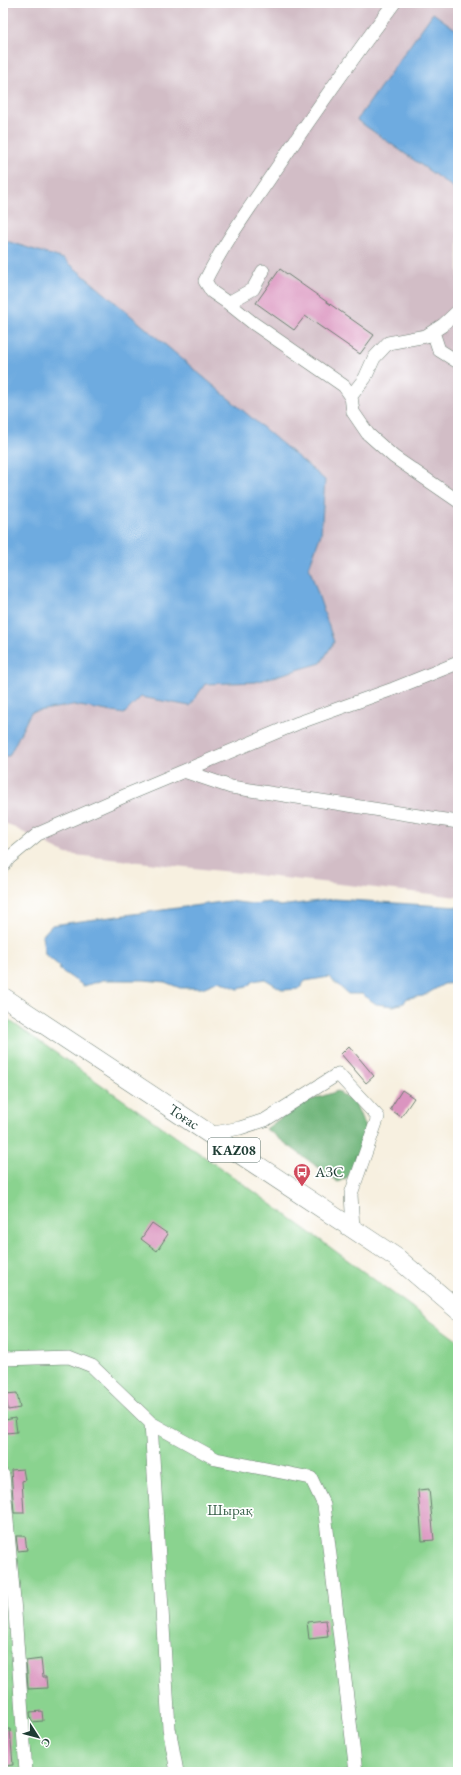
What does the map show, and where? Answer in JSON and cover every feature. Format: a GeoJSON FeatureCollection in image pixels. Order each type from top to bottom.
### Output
{"type":"FeatureCollection","features":[{"type":"Feature","properties":{"kind":"highway","name":"Тоғас"},"geometry":{"type":"LineString","coordinates":[[3,997],[397,1258],[458,1310]]}},
{"type":"Feature","properties":{"kind":"street"},"geometry":{"type":"LineString","coordinates":[[394,3],[344,71],[218,255],[206,281],[212,292],[228,302],[253,323],[344,386],[351,396],[353,412],[368,434],[394,457],[458,501]]}},
{"type":"Feature","properties":{"kind":"street"},"geometry":{"type":"LineString","coordinates":[[228,302],[253,289],[263,271]]}},
{"type":"Feature","properties":{"kind":"street"},"geometry":{"type":"LineString","coordinates":[[351,396],[365,378],[374,358],[388,343],[426,336],[443,325],[458,311]]}},
{"type":"Feature","properties":{"kind":"street"},"geometry":{"type":"LineString","coordinates":[[433,332],[439,350],[458,362]]}},
{"type":"Feature","properties":{"kind":"street"},"geometry":{"type":"LineString","coordinates":[[3,866],[9,858],[38,834],[298,723],[393,689],[458,663]]}},
{"type":"Feature","properties":{"kind":"street"},"geometry":{"type":"LineString","coordinates":[[184,771],[231,787],[458,822]]}},
{"type":"Feature","properties":{"kind":"street"},"geometry":{"type":"LineString","coordinates":[[210,1134],[240,1128],[265,1120],[338,1074],[378,1117],[351,1194],[353,1229]]}},
{"type":"Feature","properties":{"kind":"street"},"geometry":{"type":"LineString","coordinates":[[3,1359],[69,1356],[92,1366],[151,1423],[216,1459],[311,1478],[324,1506],[356,1772]]}},
{"type":"Feature","properties":{"kind":"street"},"geometry":{"type":"LineString","coordinates":[[151,1423],[169,1728],[177,1772]]}},
{"type":"Feature","properties":{"kind":"street"},"geometry":{"type":"LineString","coordinates":[[3,1475],[15,1612],[26,1772]]}},
{"type":"Feature","properties":{"kind":"shaded area"},"geometry":{"type":"Polygon","coordinates":[[[3,3],[458,3],[458,897],[66,854],[3,822],[3,3]]]}},
{"type":"Feature","properties":{"kind":"green space","name":"Шырақ"},"geometry":{"type":"Polygon","coordinates":[[[3,1016],[252,1190],[458,1341],[458,1772],[3,1772],[3,1016]]]}},
{"type":"Feature","properties":{"kind":"green space"},"geometry":{"type":"Polygon","coordinates":[[[338,1091],[356,1105],[368,1134],[361,1155],[355,1155],[357,1165],[348,1177],[338,1182],[266,1129],[299,1104],[338,1091]]]}},
{"type":"Feature","properties":{"kind":"water"},"geometry":{"type":"Polygon","coordinates":[[[433,13],[458,31],[458,191],[357,120],[433,13]]]}},
{"type":"Feature","properties":{"kind":"water"},"geometry":{"type":"Polygon","coordinates":[[[3,240],[64,259],[325,480],[321,534],[309,567],[334,642],[321,663],[255,682],[205,684],[190,706],[141,697],[124,714],[74,705],[31,712],[9,756],[3,756],[3,240]]]}},
{"type":"Feature","properties":{"kind":"water"},"geometry":{"type":"Polygon","coordinates":[[[334,899],[458,907],[458,983],[444,984],[423,996],[407,998],[404,1003],[393,1006],[376,1004],[362,994],[348,994],[329,977],[305,981],[299,989],[283,990],[265,979],[253,981],[247,987],[238,989],[219,981],[202,988],[180,988],[165,982],[144,980],[103,980],[84,986],[60,970],[58,965],[45,954],[42,936],[52,925],[229,901],[253,904],[269,902],[280,906],[334,899]]]}},
{"type":"Feature","properties":{"kind":"building"},"geometry":{"type":"Polygon","coordinates":[[[280,269],[374,335],[360,354],[305,316],[294,330],[256,303],[280,269]]]}},
{"type":"Feature","properties":{"kind":"building"},"geometry":{"type":"Polygon","coordinates":[[[349,1046],[374,1076],[366,1083],[341,1054],[349,1046]]]}},
{"type":"Feature","properties":{"kind":"building"},"geometry":{"type":"Polygon","coordinates":[[[402,1090],[414,1098],[401,1117],[390,1109],[402,1090]]]}},
{"type":"Feature","properties":{"kind":"building"},"geometry":{"type":"Polygon","coordinates":[[[152,1223],[168,1234],[157,1251],[141,1239],[152,1223]]]}},
{"type":"Feature","properties":{"kind":"building"},"geometry":{"type":"Polygon","coordinates":[[[17,1393],[20,1408],[8,1410],[6,1394],[17,1393]]]}},
{"type":"Feature","properties":{"kind":"building"},"geometry":{"type":"Polygon","coordinates":[[[15,1418],[17,1432],[6,1433],[5,1420],[15,1418]]]}},
{"type":"Feature","properties":{"kind":"building"},"geometry":{"type":"Polygon","coordinates":[[[23,1469],[25,1480],[22,1481],[24,1513],[14,1513],[11,1470],[23,1469]]]}},
{"type":"Feature","properties":{"kind":"building"},"geometry":{"type":"Polygon","coordinates":[[[429,1489],[434,1540],[422,1541],[418,1490],[429,1489]]]}},
{"type":"Feature","properties":{"kind":"building"},"geometry":{"type":"Polygon","coordinates":[[[16,1536],[25,1536],[27,1550],[18,1551],[16,1536]]]}},
{"type":"Feature","properties":{"kind":"building"},"geometry":{"type":"Polygon","coordinates":[[[326,1620],[328,1637],[309,1639],[307,1622],[326,1620]]]}},
{"type":"Feature","properties":{"kind":"building"},"geometry":{"type":"Polygon","coordinates":[[[41,1659],[43,1677],[46,1677],[47,1688],[28,1689],[26,1661],[41,1659]]]}},
{"type":"Feature","properties":{"kind":"building"},"geometry":{"type":"Polygon","coordinates":[[[42,1711],[43,1721],[31,1722],[30,1712],[42,1711]]]}},
{"type":"Feature","properties":{"kind":"building"},"geometry":{"type":"Polygon","coordinates":[[[3,1729],[10,1729],[13,1765],[3,1766],[3,1729]]]}},
{"type":"Feature","properties":{"kind":"place","name":"АЗС"},"geometry":{"type":"Point","coordinates":[302,1187]}}]}
